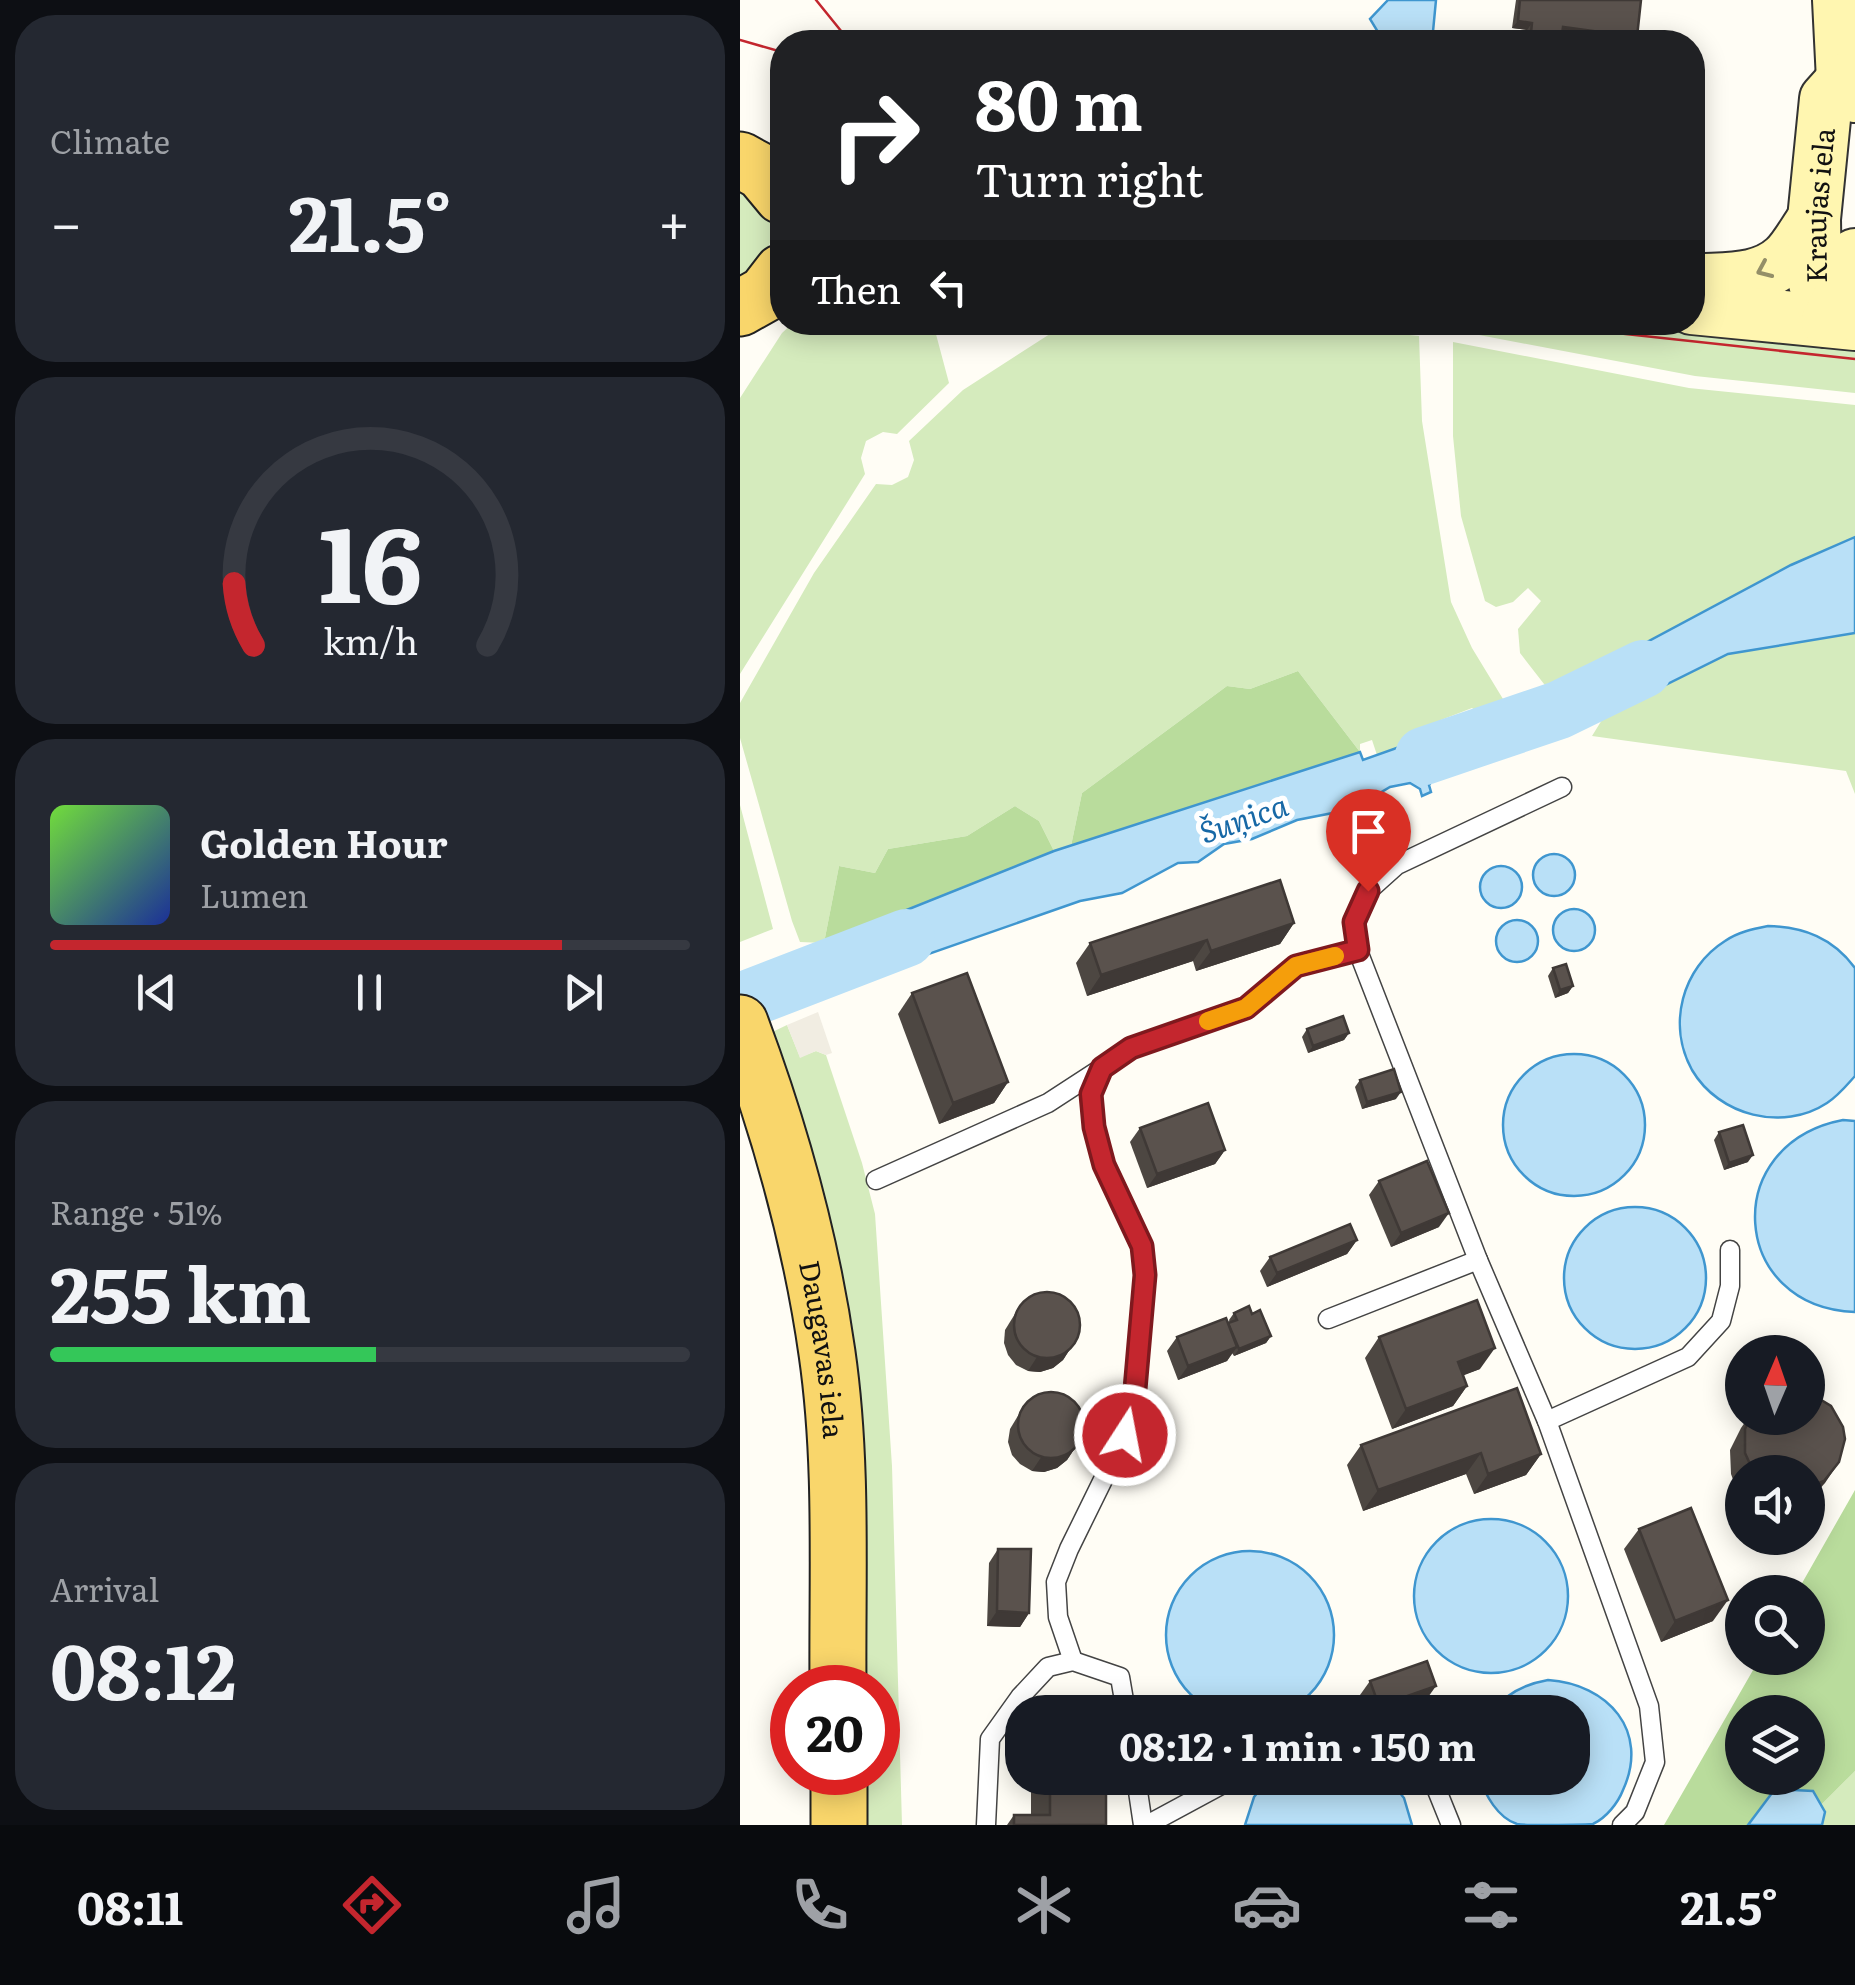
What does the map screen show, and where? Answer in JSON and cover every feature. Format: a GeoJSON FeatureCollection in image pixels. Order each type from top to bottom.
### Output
{"type":"FeatureCollection","features":[{"type":"Feature","properties":{"kind":"main road"},"geometry":{"type":"LineString","coordinates":[[740,308],[770,288]]}},
{"type":"Feature","properties":{"kind":"main road","name":"Daugavas iela"},"geometry":{"type":"LineString","coordinates":[[741,1025],[777,1130],[808,1241],[828,1356],[837,1463],[838,1665]]}},
{"type":"Feature","properties":{"kind":"main road"},"geometry":{"type":"LineString","coordinates":[[838,1795],[839,1825]]}},
{"type":"Feature","properties":{"kind":"street","name":"Kraujas iela"},"geometry":{"type":"LineString","coordinates":[[1839,0],[1849,88],[1826,99],[1814,219],[1815,283],[1842,322]]}},
{"type":"Feature","properties":{"kind":"street"},"geometry":{"type":"LineString","coordinates":[[1705,280],[1742,278],[1769,270],[1788,256],[1814,219]]}},
{"type":"Feature","properties":{"kind":"street","name":"Kraujas iela"},"geometry":{"type":"LineString","coordinates":[[1842,322],[1855,255]]}},
{"type":"Feature","properties":{"kind":"street"},"geometry":{"type":"LineString","coordinates":[[1705,309],[1842,322]]}},
{"type":"Feature","properties":{"kind":"lane"},"geometry":{"type":"LineString","coordinates":[[1562,787],[1397,866],[1368,891],[1354,922],[1358,950],[1478,1260],[1547,1420],[1648,1706],[1655,1762],[1634,1812],[1622,1825]]}},
{"type":"Feature","properties":{"kind":"lane"},"geometry":{"type":"LineString","coordinates":[[876,1180],[1048,1102],[1131,1048],[1246,1008],[1296,966],[1358,950]]}},
{"type":"Feature","properties":{"kind":"lane"},"geometry":{"type":"LineString","coordinates":[[1073,1661],[1058,1618],[1056,1582],[1133,1412],[1145,1275],[1142,1246],[1104,1165],[1094,1127],[1091,1094],[1102,1068]]}},
{"type":"Feature","properties":{"kind":"lane"},"geometry":{"type":"LineString","coordinates":[[1547,1420],[1688,1358],[1721,1321],[1730,1286],[1730,1250]]}},
{"type":"Feature","properties":{"kind":"lane"},"geometry":{"type":"LineString","coordinates":[[1328,1319],[1478,1260]]}},
{"type":"Feature","properties":{"kind":"lane"},"geometry":{"type":"LineString","coordinates":[[986,1825],[990,1739],[1048,1667],[1073,1661],[1120,1676],[1123,1695]]}},
{"type":"Feature","properties":{"kind":"lane"},"geometry":{"type":"LineString","coordinates":[[1139,1795],[1145,1825],[1202,1795]]}},
{"type":"Feature","properties":{"kind":"lane"},"geometry":{"type":"LineString","coordinates":[[1439,1795],[1451,1825]]}},
{"type":"Feature","properties":{"kind":"green space"},"geometry":{"type":"Polygon","coordinates":[[[740,183],[767,214],[770,244],[740,286],[740,183]]]}},
{"type":"Feature","properties":{"kind":"green space"},"geometry":{"type":"Polygon","coordinates":[[[1705,334],[1855,349],[1855,393],[1695,376],[1479,335],[1705,334]]]}},
{"type":"Feature","properties":{"kind":"green space"},"geometry":{"type":"Polygon","coordinates":[[[781,335],[936,335],[949,383],[897,434],[883,432],[866,441],[861,458],[865,474],[740,674],[740,398],[781,335]]]}},
{"type":"Feature","properties":{"kind":"green space"},"geometry":{"type":"Polygon","coordinates":[[[1048,335],[1419,336],[1422,421],[1451,602],[1472,648],[1503,699],[1498,703],[1504,720],[1494,724],[1472,708],[1441,720],[1440,732],[1377,755],[1372,740],[1360,744],[1360,752],[1298,671],[1250,689],[1227,686],[1082,793],[1071,846],[1054,851],[1039,821],[1015,806],[967,836],[888,849],[875,873],[839,866],[824,943],[800,942],[740,738],[740,703],[814,573],[876,484],[892,485],[908,477],[914,460],[909,441],[963,390],[1048,335]]]}},
{"type":"Feature","properties":{"kind":"green space"},"geometry":{"type":"Polygon","coordinates":[[[1453,342],[1689,388],[1855,405],[1855,537],[1791,565],[1551,693],[1520,653],[1518,629],[1541,601],[1528,588],[1513,602],[1496,607],[1485,601],[1461,516],[1453,436],[1453,342]]]}},
{"type":"Feature","properties":{"kind":"green space"},"geometry":{"type":"Polygon","coordinates":[[[1855,633],[1855,794],[1846,771],[1592,736],[1605,715],[1728,654],[1855,633]]]}},
{"type":"Feature","properties":{"kind":"green space"},"geometry":{"type":"Polygon","coordinates":[[[1298,671],[1360,752],[1071,846],[1082,793],[1227,686],[1250,689],[1298,671]]]}},
{"type":"Feature","properties":{"kind":"green space"},"geometry":{"type":"Polygon","coordinates":[[[740,805],[773,929],[740,942],[740,805]]]}},
{"type":"Feature","properties":{"kind":"green space"},"geometry":{"type":"Polygon","coordinates":[[[1015,806],[1039,821],[1054,851],[824,943],[839,866],[875,873],[888,849],[967,836],[1015,806]]]}},
{"type":"Feature","properties":{"kind":"green space"},"geometry":{"type":"Polygon","coordinates":[[[787,1025],[800,1057],[816,1051],[826,1055],[875,1214],[892,1466],[898,1665],[856,1665],[766,1035],[787,1025]]]}},
{"type":"Feature","properties":{"kind":"green space"},"geometry":{"type":"Polygon","coordinates":[[[1855,1490],[1855,1771],[1801,1825],[1664,1825],[1725,1719],[1725,1795],[1825,1795],[1825,1695],[1739,1695],[1750,1675],[1825,1675],[1825,1575],[1807,1575],[1818,1555],[1825,1555],[1825,1543],[1855,1490]]]}},
{"type":"Feature","properties":{"kind":"green space"},"geometry":{"type":"Polygon","coordinates":[[[900,1753],[902,1825],[859,1825],[859,1795],[900,1795],[900,1753]]]}},
{"type":"Feature","properties":{"kind":"green space"},"geometry":{"type":"Polygon","coordinates":[[[1855,1771],[1855,1825],[1801,1825],[1855,1771]]]}},
{"type":"Feature","properties":{"kind":"shaded area"},"geometry":{"type":"Polygon","coordinates":[[[818,1012],[832,1053],[816,1051],[800,1058],[787,1025],[818,1012]]]}},
{"type":"Feature","properties":{"kind":"water"},"geometry":{"type":"Polygon","coordinates":[[[1388,0],[1436,0],[1433,30],[1377,30],[1370,19],[1388,0]]]}},
{"type":"Feature","properties":{"kind":"water"},"geometry":{"type":"Polygon","coordinates":[[[1855,537],[1855,633],[1728,654],[1605,715],[1576,711],[1571,699],[1591,672],[1791,565],[1855,537]]]}},
{"type":"Feature","properties":{"kind":"water"},"geometry":{"type":"Polygon","coordinates":[[[1484,717],[1494,724],[1500,738],[1495,749],[1435,777],[1429,785],[1431,792],[1422,796],[1420,789],[1410,783],[1390,787],[1353,809],[1297,820],[1252,839],[1224,844],[1198,862],[1178,863],[1122,893],[1080,901],[840,985],[824,943],[1054,851],[1360,752],[1363,760],[1484,717]]]}},
{"type":"Feature","properties":{"kind":"water"},"geometry":{"type":"Polygon","coordinates":[[[1554,854],[1569,860],[1575,875],[1569,890],[1554,896],[1539,890],[1533,875],[1539,860],[1554,854]]]}},
{"type":"Feature","properties":{"kind":"water"},"geometry":{"type":"Polygon","coordinates":[[[1501,866],[1516,872],[1522,887],[1516,902],[1501,908],[1486,902],[1480,887],[1486,872],[1501,866]]]}},
{"type":"Feature","properties":{"kind":"water"},"geometry":{"type":"Polygon","coordinates":[[[1574,909],[1589,915],[1595,930],[1589,945],[1574,951],[1559,945],[1553,930],[1559,915],[1574,909]]]}},
{"type":"Feature","properties":{"kind":"water"},"geometry":{"type":"Polygon","coordinates":[[[1517,920],[1532,926],[1538,941],[1532,956],[1517,962],[1502,956],[1496,941],[1502,926],[1517,920]]]}},
{"type":"Feature","properties":{"kind":"water"},"geometry":{"type":"Polygon","coordinates":[[[1768,926],[1817,936],[1855,968],[1855,1076],[1827,1103],[1791,1117],[1753,1115],[1718,1099],[1692,1070],[1681,1035],[1683,999],[1698,966],[1730,938],[1768,926]]]}},
{"type":"Feature","properties":{"kind":"water"},"geometry":{"type":"Polygon","coordinates":[[[1574,1054],[1601,1059],[1624,1075],[1640,1098],[1645,1125],[1640,1152],[1624,1175],[1601,1191],[1574,1196],[1547,1191],[1524,1175],[1508,1152],[1503,1125],[1508,1098],[1524,1075],[1547,1059],[1574,1054]]]}},
{"type":"Feature","properties":{"kind":"water"},"geometry":{"type":"Polygon","coordinates":[[[1843,1120],[1855,1121],[1855,1312],[1813,1304],[1783,1284],[1763,1256],[1755,1224],[1759,1190],[1775,1160],[1802,1135],[1843,1120]]]}},
{"type":"Feature","properties":{"kind":"water"},"geometry":{"type":"Polygon","coordinates":[[[1635,1207],[1662,1212],[1685,1228],[1701,1251],[1706,1278],[1701,1305],[1685,1328],[1662,1344],[1635,1349],[1608,1344],[1585,1328],[1569,1305],[1564,1278],[1569,1251],[1585,1228],[1608,1212],[1635,1207]]]}},
{"type":"Feature","properties":{"kind":"water"},"geometry":{"type":"Polygon","coordinates":[[[1491,1519],[1520,1525],[1545,1542],[1562,1567],[1568,1596],[1562,1625],[1545,1650],[1520,1667],[1491,1673],[1462,1667],[1437,1650],[1420,1625],[1414,1596],[1420,1567],[1437,1542],[1462,1525],[1491,1519]]]}},
{"type":"Feature","properties":{"kind":"water"},"geometry":{"type":"Polygon","coordinates":[[[1234,1553],[1266,1553],[1296,1565],[1320,1589],[1334,1635],[1327,1667],[1308,1695],[1192,1695],[1180,1681],[1168,1651],[1168,1619],[1180,1589],[1204,1565],[1234,1553]]]}},
{"type":"Feature","properties":{"kind":"water"},"geometry":{"type":"Polygon","coordinates":[[[1548,1680],[1589,1691],[1618,1714],[1627,1730],[1630,1768],[1623,1790],[1611,1810],[1593,1824],[1517,1824],[1504,1817],[1487,1795],[1590,1795],[1590,1695],[1510,1695],[1548,1680]]]}},
{"type":"Feature","properties":{"kind":"water"},"geometry":{"type":"Polygon","coordinates":[[[1402,1795],[1412,1825],[1245,1825],[1254,1797],[1402,1795]]]}},
{"type":"Feature","properties":{"kind":"water"},"geometry":{"type":"Polygon","coordinates":[[[1770,1795],[1815,1795],[1825,1812],[1822,1825],[1748,1825],[1770,1795]]]}},
{"type":"Feature","properties":{"kind":"building"},"geometry":{"type":"Polygon","coordinates":[[[1520,0],[1641,0],[1638,30],[1531,30],[1532,23],[1518,21],[1520,0]]]}},
{"type":"Feature","properties":{"kind":"building"},"geometry":{"type":"Polygon","coordinates":[[[1280,880],[1294,923],[1211,951],[1207,940],[1101,975],[1090,943],[1280,880]]]}},
{"type":"Feature","properties":{"kind":"building"},"geometry":{"type":"Polygon","coordinates":[[[1566,964],[1573,986],[1560,990],[1553,968],[1566,964]]]}},
{"type":"Feature","properties":{"kind":"building"},"geometry":{"type":"Polygon","coordinates":[[[967,973],[1008,1082],[953,1103],[912,993],[967,973]]]}},
{"type":"Feature","properties":{"kind":"building"},"geometry":{"type":"Polygon","coordinates":[[[1343,1016],[1349,1033],[1313,1046],[1307,1029],[1343,1016]]]}},
{"type":"Feature","properties":{"kind":"building"},"geometry":{"type":"Polygon","coordinates":[[[1394,1069],[1401,1092],[1367,1102],[1360,1080],[1394,1069]]]}},
{"type":"Feature","properties":{"kind":"building"},"geometry":{"type":"Polygon","coordinates":[[[1208,1103],[1225,1150],[1157,1174],[1140,1128],[1208,1103]]]}},
{"type":"Feature","properties":{"kind":"building"},"geometry":{"type":"Polygon","coordinates":[[[1743,1125],[1753,1155],[1729,1163],[1719,1132],[1743,1125]]]}},
{"type":"Feature","properties":{"kind":"building"},"geometry":{"type":"Polygon","coordinates":[[[1427,1161],[1449,1213],[1401,1233],[1379,1181],[1427,1161]]]}},
{"type":"Feature","properties":{"kind":"building"},"geometry":{"type":"Polygon","coordinates":[[[1350,1224],[1357,1240],[1277,1273],[1270,1257],[1350,1224]]]}},
{"type":"Feature","properties":{"kind":"building"},"geometry":{"type":"Polygon","coordinates":[[[1047,1292],[1070,1302],[1080,1325],[1070,1348],[1047,1358],[1024,1348],[1014,1325],[1024,1302],[1047,1292]]]}},
{"type":"Feature","properties":{"kind":"building"},"geometry":{"type":"Polygon","coordinates":[[[1477,1300],[1495,1348],[1458,1362],[1467,1386],[1406,1409],[1379,1337],[1477,1300]]]}},
{"type":"Feature","properties":{"kind":"building"},"geometry":{"type":"Polygon","coordinates":[[[1249,1306],[1252,1314],[1260,1310],[1271,1336],[1239,1349],[1228,1323],[1237,1320],[1234,1313],[1249,1306]]]}},
{"type":"Feature","properties":{"kind":"building"},"geometry":{"type":"Polygon","coordinates":[[[1226,1318],[1237,1347],[1188,1366],[1177,1337],[1226,1318]]]}},
{"type":"Feature","properties":{"kind":"building"},"geometry":{"type":"Polygon","coordinates":[[[1517,1388],[1541,1454],[1488,1474],[1481,1453],[1378,1490],[1361,1445],[1517,1388]]]}},
{"type":"Feature","properties":{"kind":"building"},"geometry":{"type":"Polygon","coordinates":[[[1051,1392],[1074,1402],[1084,1425],[1074,1448],[1051,1458],[1028,1448],[1018,1425],[1028,1402],[1051,1392]]]}},
{"type":"Feature","properties":{"kind":"building"},"geometry":{"type":"Polygon","coordinates":[[[1825,1402],[1843,1427],[1845,1439],[1839,1462],[1825,1480],[1825,1455],[1745,1453],[1745,1435],[1825,1435],[1825,1402]]]}},
{"type":"Feature","properties":{"kind":"building"},"geometry":{"type":"Polygon","coordinates":[[[1691,1508],[1725,1601],[1675,1621],[1639,1529],[1691,1508]]]}},
{"type":"Feature","properties":{"kind":"building"},"geometry":{"type":"Polygon","coordinates":[[[998,1549],[1031,1549],[1029,1613],[997,1611],[998,1549]]]}},
{"type":"Feature","properties":{"kind":"building"},"geometry":{"type":"Polygon","coordinates":[[[1427,1661],[1436,1686],[1410,1695],[1375,1695],[1370,1681],[1427,1661]]]}},
{"type":"Feature","properties":{"kind":"building"},"geometry":{"type":"Polygon","coordinates":[[[1050,1795],[1106,1795],[1106,1825],[1014,1825],[1014,1815],[1050,1815],[1050,1795]]]}},
{"type":"Feature","properties":{"kind":"waterway","name":"Šuņica"},"geometry":{"type":"LineString","coordinates":[[1424,756],[1559,710],[1643,669]]}},
{"type":"Feature","properties":{"kind":"waterway","name":"Šuņica"},"geometry":{"type":"LineString","coordinates":[[740,1002],[906,938]]}},
{"type":"Feature","properties":{"kind":"tram line"},"geometry":{"type":"LineString","coordinates":[[816,0],[840,30]]}},
{"type":"Feature","properties":{"kind":"tram line"},"geometry":{"type":"LineString","coordinates":[[740,40],[770,49]]}},
{"type":"Feature","properties":{"kind":"tram line"},"geometry":{"type":"LineString","coordinates":[[1634,335],[1855,359]]}},
{"type":"Feature","properties":{"kind":"slow traffic"},"geometry":{"type":"LineString","coordinates":[[1208,1021],[1246,1008],[1296,966],[1335,956]]}},
{"type":"Feature","properties":{"kind":"route"},"geometry":{"type":"LineString","coordinates":[[1125,1435],[1133,1412],[1145,1275],[1142,1246],[1104,1165],[1094,1127],[1091,1094],[1102,1068],[1131,1048],[1246,1008],[1296,966],[1358,950],[1354,922],[1368,891]]}}]}
